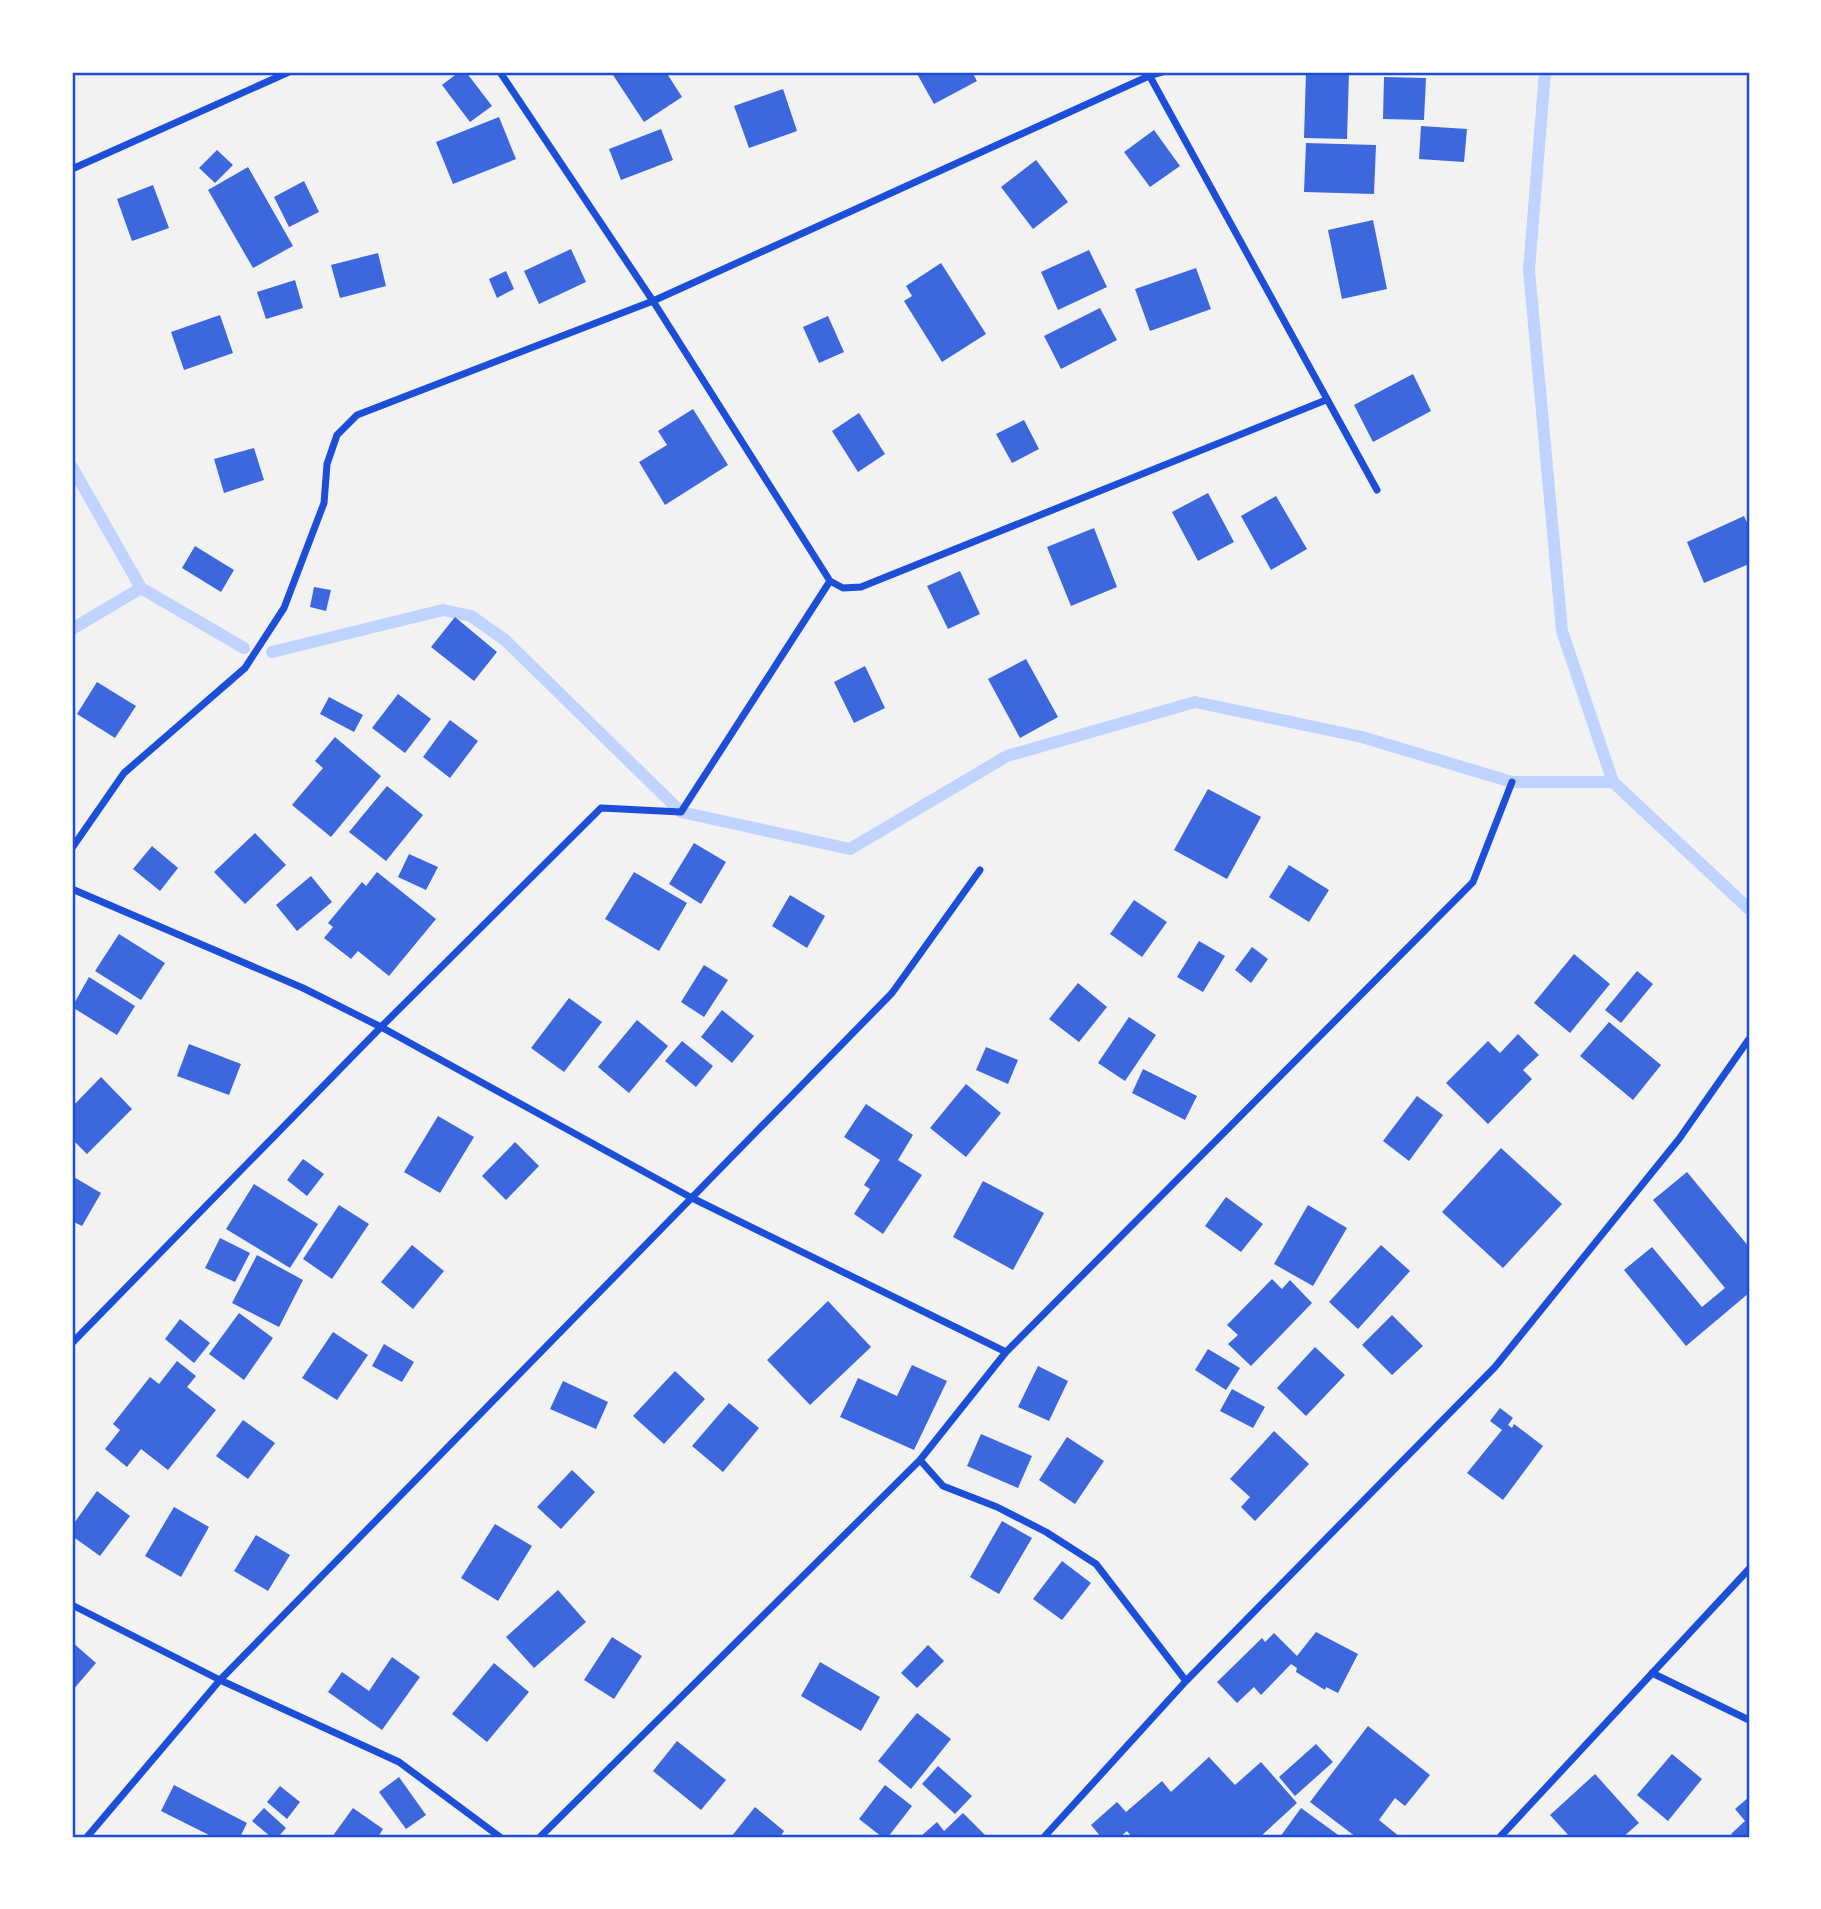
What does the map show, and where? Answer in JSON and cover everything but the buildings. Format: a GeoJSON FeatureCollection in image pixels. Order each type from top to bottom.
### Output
{"type":"FeatureCollection","features":[{"type":"Feature","properties":{"kind":"street"},"geometry":{"type":"LineString","coordinates":[[72,169],[289,72]]}},
{"type":"Feature","properties":{"kind":"street"},"geometry":{"type":"LineString","coordinates":[[500,72],[653,302],[830,580],[843,588],[861,587],[1326,400]]}},
{"type":"Feature","properties":{"kind":"street"},"geometry":{"type":"LineString","coordinates":[[72,848],[124,773],[245,668],[284,608],[324,503],[327,464],[337,435],[357,415],[653,302],[1148,74],[1163,72]]}},
{"type":"Feature","properties":{"kind":"street"},"geometry":{"type":"LineString","coordinates":[[1148,74],[1377,490]]}},
{"type":"Feature","properties":{"kind":"street"},"geometry":{"type":"LineString","coordinates":[[72,1343],[381,1027],[601,808],[681,812],[830,580]]}},
{"type":"Feature","properties":{"kind":"street"},"geometry":{"type":"LineString","coordinates":[[540,1837],[920,1460],[1006,1352],[1473,882],[1512,782]]}},
{"type":"Feature","properties":{"kind":"street"},"geometry":{"type":"LineString","coordinates":[[87,1837],[220,1680],[892,992],[980,870]]}},
{"type":"Feature","properties":{"kind":"street"},"geometry":{"type":"LineString","coordinates":[[72,889],[303,988],[381,1027],[690,1197],[1006,1352]]}},
{"type":"Feature","properties":{"kind":"street"},"geometry":{"type":"LineString","coordinates":[[1044,1837],[1186,1681],[1495,1367],[1679,1139],[1749,1039]]}},
{"type":"Feature","properties":{"kind":"street"},"geometry":{"type":"LineString","coordinates":[[920,1460],[943,1486],[1010,1513],[1096,1564],[1186,1681]]}},
{"type":"Feature","properties":{"kind":"street"},"geometry":{"type":"LineString","coordinates":[[1500,1837],[1749,1569]]}},
{"type":"Feature","properties":{"kind":"street"},"geometry":{"type":"LineString","coordinates":[[72,1605],[220,1680],[399,1762],[500,1837]]}},
{"type":"Feature","properties":{"kind":"street"},"geometry":{"type":"LineString","coordinates":[[1652,1674],[1749,1720]]}},
{"type":"Feature","properties":{"kind":"waterway"},"geometry":{"type":"LineString","coordinates":[[1545,72],[1529,270],[1562,631],[1613,782],[1749,909]]}},
{"type":"Feature","properties":{"kind":"waterway"},"geometry":{"type":"LineString","coordinates":[[72,467],[141,588],[244,648]]}},
{"type":"Feature","properties":{"kind":"waterway"},"geometry":{"type":"LineString","coordinates":[[72,629],[141,588]]}},
{"type":"Feature","properties":{"kind":"waterway"},"geometry":{"type":"LineString","coordinates":[[272,652],[443,610],[471,616],[505,640],[681,812],[850,849],[1007,756],[1195,702],[1362,737],[1512,782],[1613,782]]}}]}
